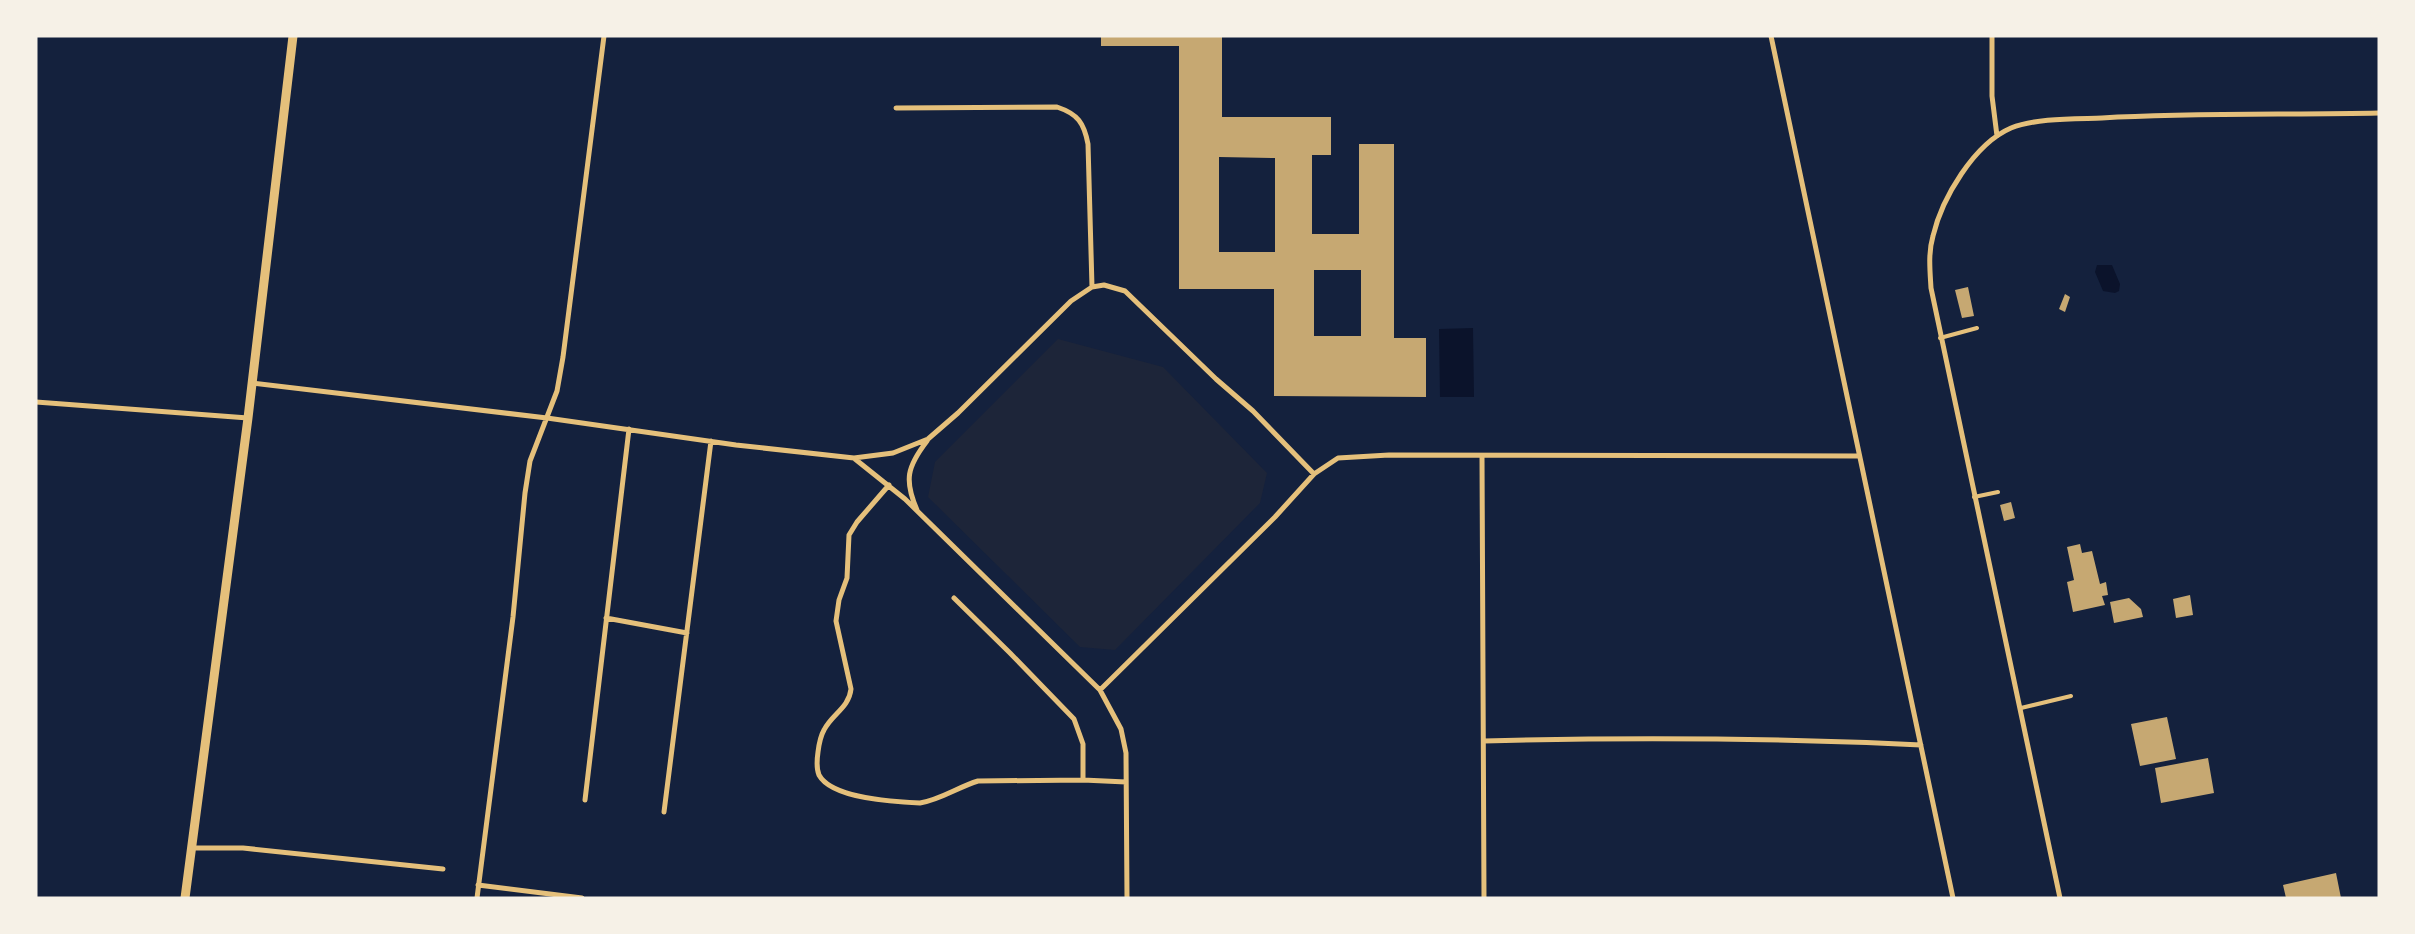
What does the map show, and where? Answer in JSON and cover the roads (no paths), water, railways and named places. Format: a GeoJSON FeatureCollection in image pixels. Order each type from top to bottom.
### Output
{"type":"FeatureCollection","features":[{"type":"Feature","properties":{"kind":"street"},"geometry":{"type":"LineString","coordinates":[[185,898],[248,418],[293,36]]}},
{"type":"Feature","properties":{"kind":"street"},"geometry":{"type":"LineString","coordinates":[[477,898],[513,617],[525,493],[530,461],[557,391],[563,357],[604,36]]}},
{"type":"Feature","properties":{"kind":"street"},"geometry":{"type":"LineString","coordinates":[[1770,36],[1953,898]]}},
{"type":"Feature","properties":{"kind":"street"},"geometry":{"type":"LineString","coordinates":[[1992,36],[1992,96],[1997,136]]}},
{"type":"Feature","properties":{"kind":"street"},"geometry":{"type":"LineString","coordinates":[[896,108],[1057,107],[1070,111],[1080,118],[1085,128],[1088,144],[1092,287]]}},
{"type":"Feature","properties":{"kind":"street"},"geometry":{"type":"LineString","coordinates":[[2060,898],[2021,708],[1940,338],[1929,262],[1932,237],[1940,213],[1960,176],[1997,136],[2023,124],[2080,119],[2379,113]]}},
{"type":"Feature","properties":{"kind":"street"},"geometry":{"type":"LineString","coordinates":[[918,513],[908,485],[910,468],[915,456],[928,439],[958,413],[1071,301],[1092,287],[1104,285],[1125,291],[1216,379],[1253,411],[1314,474]]}},
{"type":"Feature","properties":{"kind":"street"},"geometry":{"type":"LineString","coordinates":[[251,383],[547,418],[711,441],[854,458],[893,452],[928,439]]}},
{"type":"Feature","properties":{"kind":"street"},"geometry":{"type":"LineString","coordinates":[[36,402],[248,418]]}},
{"type":"Feature","properties":{"kind":"street"},"geometry":{"type":"LineString","coordinates":[[585,800],[629,429]]}},
{"type":"Feature","properties":{"kind":"street"},"geometry":{"type":"LineString","coordinates":[[664,812],[711,441]]}},
{"type":"Feature","properties":{"kind":"street"},"geometry":{"type":"LineString","coordinates":[[1100,690],[1275,517],[1314,474],[1338,458],[1389,455],[1858,456]]}},
{"type":"Feature","properties":{"kind":"street"},"geometry":{"type":"LineString","coordinates":[[1482,456],[1484,898]]}},
{"type":"Feature","properties":{"kind":"street"},"geometry":{"type":"LineString","coordinates":[[854,458],[889,485],[1100,690],[1121,729],[1126,753],[1127,898]]}},
{"type":"Feature","properties":{"kind":"street"},"geometry":{"type":"LineString","coordinates":[[889,485],[857,522],[849,535],[847,578],[839,600],[836,621],[851,689],[850,698],[824,728],[817,758],[819,775],[835,789],[851,795],[905,802],[930,801],[962,786],[978,782],[1083,780],[1126,782]]}},
{"type":"Feature","properties":{"kind":"street"},"geometry":{"type":"LineString","coordinates":[[954,598],[1074,719],[1079,729],[1082,744],[1083,780]]}},
{"type":"Feature","properties":{"kind":"street"},"geometry":{"type":"LineString","coordinates":[[606,618],[687,633]]}},
{"type":"Feature","properties":{"kind":"street"},"geometry":{"type":"LineString","coordinates":[[1484,741],[1544,739],[1834,741],[1921,745]]}},
{"type":"Feature","properties":{"kind":"street"},"geometry":{"type":"LineString","coordinates":[[192,848],[243,848],[443,869]]}},
{"type":"Feature","properties":{"kind":"street"},"geometry":{"type":"LineString","coordinates":[[478,885],[582,898]]}},
{"type":"Feature","properties":{"kind":"lane"},"geometry":{"type":"LineString","coordinates":[[1940,338],[1977,328]]}},
{"type":"Feature","properties":{"kind":"lane"},"geometry":{"type":"LineString","coordinates":[[1974,497],[1998,492]]}},
{"type":"Feature","properties":{"kind":"lane"},"geometry":{"type":"LineString","coordinates":[[2021,708],[2071,696]]}}]}
